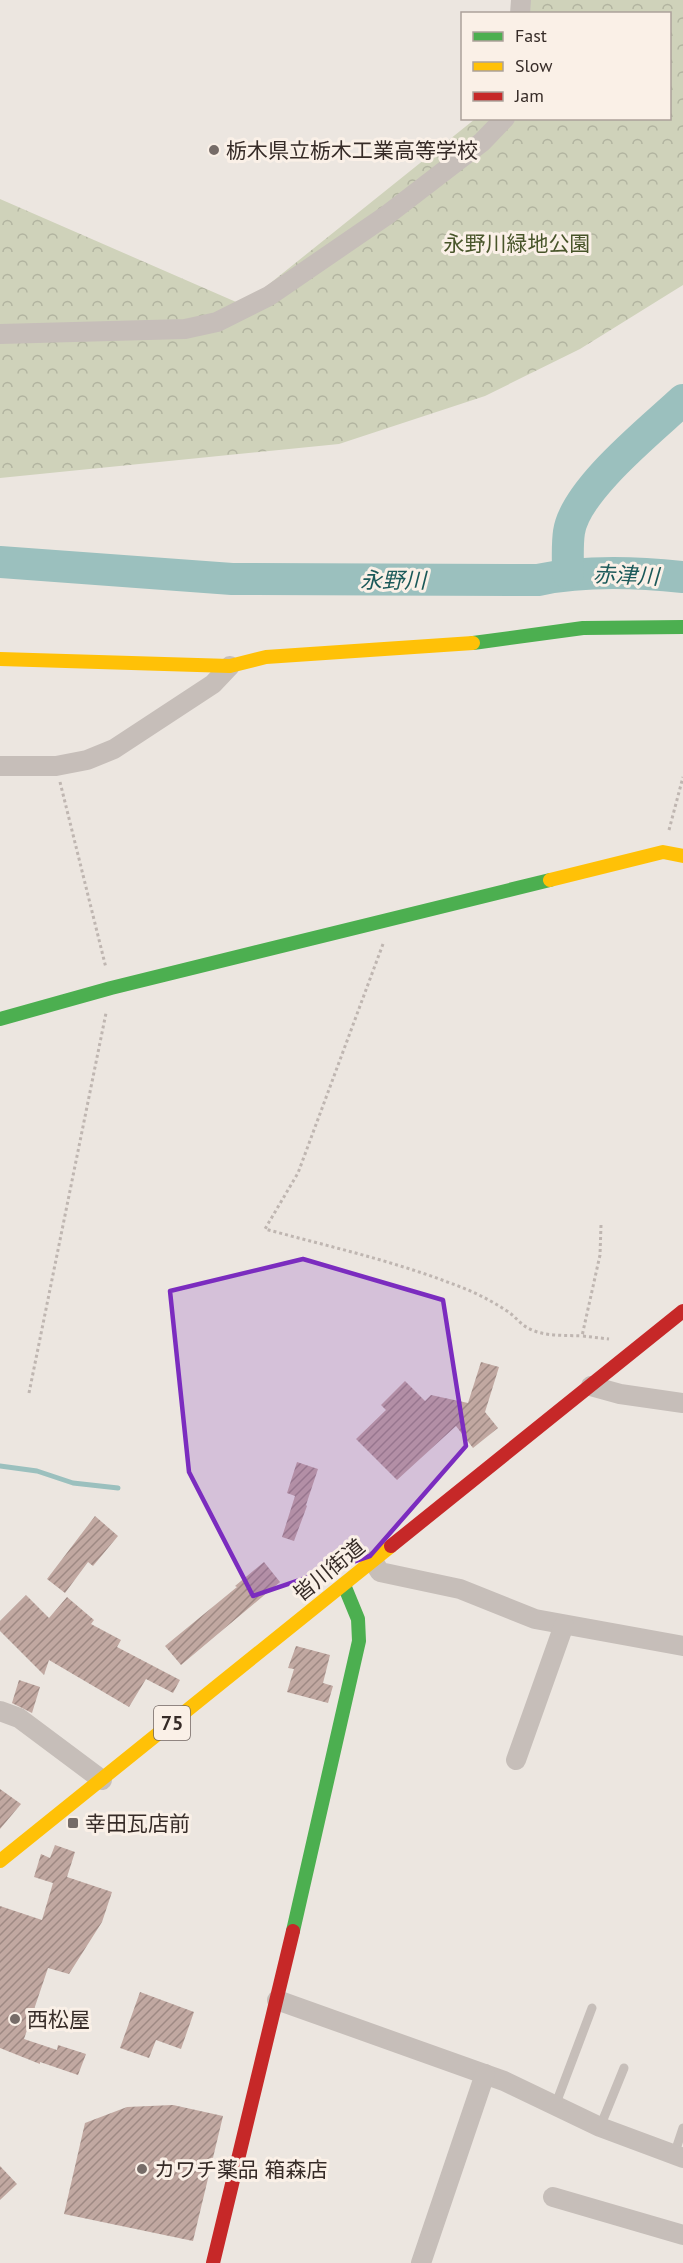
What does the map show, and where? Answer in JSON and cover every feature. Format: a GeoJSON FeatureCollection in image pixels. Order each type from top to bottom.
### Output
{"type":"FeatureCollection","features":[{"type":"Feature","properties":{"kind":"street"},"geometry":{"type":"LineString","coordinates":[[0,334],[185,329],[217,322],[269,296],[387,215],[482,142],[503,120]]}},
{"type":"Feature","properties":{"kind":"street"},"geometry":{"type":"LineString","coordinates":[[0,659],[230,666],[266,657],[488,642],[583,628],[683,627]]}},
{"type":"Feature","properties":{"kind":"street"},"geometry":{"type":"LineString","coordinates":[[0,766],[56,766],[87,760],[114,749],[213,684],[230,666]]}},
{"type":"Feature","properties":{"kind":"street"},"geometry":{"type":"LineString","coordinates":[[0,1019],[111,988],[663,852],[683,856]]}},
{"type":"Feature","properties":{"kind":"street","name":"皆川街道"},"geometry":{"type":"LineString","coordinates":[[0,1862],[683,1311]]}},
{"type":"Feature","properties":{"kind":"street"},"geometry":{"type":"LineString","coordinates":[[591,1386],[620,1394],[683,1403]]}},
{"type":"Feature","properties":{"kind":"street"},"geometry":{"type":"LineString","coordinates":[[373,1561],[380,1572],[460,1589],[535,1619],[683,1646]]}},
{"type":"Feature","properties":{"kind":"street"},"geometry":{"type":"LineString","coordinates":[[213,2263],[277,2000],[359,1641],[361,1627],[344,1585]]}},
{"type":"Feature","properties":{"kind":"street"},"geometry":{"type":"LineString","coordinates":[[516,1760],[564,1625]]}},
{"type":"Feature","properties":{"kind":"street"},"geometry":{"type":"LineString","coordinates":[[0,1711],[19,1718],[102,1780]]}},
{"type":"Feature","properties":{"kind":"street"},"geometry":{"type":"LineString","coordinates":[[277,2000],[485,2074],[600,2127],[678,2156]]}},
{"type":"Feature","properties":{"kind":"street"},"geometry":{"type":"LineString","coordinates":[[421,2263],[485,2074]]}},
{"type":"Feature","properties":{"kind":"street"},"geometry":{"type":"LineString","coordinates":[[553,2197],[683,2235]]}},
{"type":"Feature","properties":{"kind":"lane"},"geometry":{"type":"LineString","coordinates":[[555,2106],[592,2008]]}},
{"type":"Feature","properties":{"kind":"lane"},"geometry":{"type":"LineString","coordinates":[[600,2127],[624,2068]]}},
{"type":"Feature","properties":{"kind":"lane"},"geometry":{"type":"LineString","coordinates":[[678,2156],[683,2128]]}},
{"type":"Feature","properties":{"kind":"path"},"geometry":{"type":"LineString","coordinates":[[29,1394],[111,988],[56,766]]}},
{"type":"Feature","properties":{"kind":"path"},"geometry":{"type":"LineString","coordinates":[[663,852],[683,777]]}},
{"type":"Feature","properties":{"kind":"path"},"geometry":{"type":"LineString","coordinates":[[392,920],[298,1173],[265,1229],[448,1282],[484,1296],[510,1313],[527,1328],[535,1331],[609,1340],[631,1353]]}},
{"type":"Feature","properties":{"kind":"path"},"geometry":{"type":"LineString","coordinates":[[582,1336],[600,1255],[601,1225]]}},
{"type":"Feature","properties":{"kind":"highlighted area"},"geometry":{"type":"Polygon","coordinates":[[[303,1259],[443,1300],[466,1446],[370,1556],[253,1596],[189,1472],[170,1291],[303,1259]]]}},
{"type":"Feature","properties":{"kind":"green space","name":"永野川緑地公園"},"geometry":{"type":"Polygon","coordinates":[[[516,0],[683,0],[683,285],[580,349],[485,396],[339,444],[0,478],[0,199],[243,305],[474,120],[671,120],[671,12],[514,12],[516,0]]]}},
{"type":"Feature","properties":{"kind":"building"},"geometry":{"type":"Polygon","coordinates":[[[481,1362],[499,1367],[485,1412],[498,1428],[473,1448],[456,1426],[397,1480],[356,1439],[386,1410],[381,1405],[405,1381],[425,1401],[431,1395],[468,1403],[481,1362]]]}},
{"type":"Feature","properties":{"kind":"building"},"geometry":{"type":"Polygon","coordinates":[[[297,1462],[318,1469],[294,1541],[282,1537],[295,1496],[287,1493],[297,1462]]]}},
{"type":"Feature","properties":{"kind":"building"},"geometry":{"type":"Polygon","coordinates":[[[95,1516],[118,1536],[93,1566],[88,1562],[65,1593],[47,1579],[95,1516]]]}},
{"type":"Feature","properties":{"kind":"building"},"geometry":{"type":"Polygon","coordinates":[[[264,1562],[280,1582],[181,1665],[165,1646],[264,1562]]]}},
{"type":"Feature","properties":{"kind":"building"},"geometry":{"type":"Polygon","coordinates":[[[26,1595],[49,1618],[67,1597],[94,1620],[91,1624],[121,1640],[117,1647],[180,1680],[173,1693],[146,1679],[129,1707],[49,1660],[44,1675],[0,1631],[0,1621],[26,1595]]]}},
{"type":"Feature","properties":{"kind":"building"},"geometry":{"type":"Polygon","coordinates":[[[296,1646],[330,1655],[323,1683],[333,1686],[328,1703],[287,1692],[294,1669],[288,1668],[296,1646]]]}},
{"type":"Feature","properties":{"kind":"building"},"geometry":{"type":"Polygon","coordinates":[[[19,1680],[40,1687],[32,1713],[12,1703],[19,1680]]]}},
{"type":"Feature","properties":{"kind":"building"},"geometry":{"type":"Polygon","coordinates":[[[0,1789],[21,1804],[0,1829],[0,1789]]]}},
{"type":"Feature","properties":{"kind":"building"},"geometry":{"type":"Polygon","coordinates":[[[55,1845],[75,1852],[67,1877],[112,1892],[102,1922],[69,1974],[48,1968],[24,2039],[57,2050],[58,2045],[86,2054],[78,2075],[40,2062],[40,2064],[0,2048],[0,1906],[42,1920],[53,1883],[34,1877],[41,1854],[50,1858],[55,1845]]]}},
{"type":"Feature","properties":{"kind":"building"},"geometry":{"type":"Polygon","coordinates":[[[140,1992],[194,2012],[181,2049],[156,2040],[149,2058],[120,2048],[140,1992]]]}},
{"type":"Feature","properties":{"kind":"building","name":"カワチ薬品 箱森店"},"geometry":{"type":"Polygon","coordinates":[[[173,2105],[223,2116],[193,2241],[64,2214],[85,2123],[127,2107],[173,2105]]]}},
{"type":"Feature","properties":{"kind":"building"},"geometry":{"type":"Polygon","coordinates":[[[0,2166],[17,2184],[0,2200],[0,2166]]]}},
{"type":"Feature","properties":{"kind":"waterway","name":"永野川"},"geometry":{"type":"LineString","coordinates":[[568,573],[569,532],[574,515],[585,498],[617,461],[683,400]]}},
{"type":"Feature","properties":{"kind":"waterway","name":"永野川"},"geometry":{"type":"LineString","coordinates":[[0,562],[232,579],[538,580],[610,573],[683,577]]}},
{"type":"Feature","properties":{"kind":"waterway"},"geometry":{"type":"LineString","coordinates":[[0,1466],[37,1471],[73,1483],[118,1488]]}},
{"type":"Feature","properties":{"kind":"traffic: fast"},"geometry":{"type":"LineString","coordinates":[[473,643],[583,628],[683,627]]}},
{"type":"Feature","properties":{"kind":"traffic: fast"},"geometry":{"type":"LineString","coordinates":[[0,1019],[111,988],[550,880]]}},
{"type":"Feature","properties":{"kind":"traffic: fast"},"geometry":{"type":"LineString","coordinates":[[293,1931],[359,1641],[358,1619],[344,1585]]}},
{"type":"Feature","properties":{"kind":"traffic: slow"},"geometry":{"type":"LineString","coordinates":[[0,659],[230,666],[266,657],[473,643]]}},
{"type":"Feature","properties":{"kind":"traffic: slow"},"geometry":{"type":"LineString","coordinates":[[550,880],[663,852],[683,856]]}},
{"type":"Feature","properties":{"kind":"traffic: slow"},"geometry":{"type":"LineString","coordinates":[[0,1861],[391,1546]]}},
{"type":"Feature","properties":{"kind":"traffic: jam"},"geometry":{"type":"LineString","coordinates":[[391,1546],[683,1311]]}},
{"type":"Feature","properties":{"kind":"traffic: jam"},"geometry":{"type":"LineString","coordinates":[[213,2263],[293,1931]]}},
{"type":"Feature","properties":{"kind":"place","name":"栃木県立栃木工業高等学校"},"geometry":{"type":"Point","coordinates":[214,150]}},
{"type":"Feature","properties":{"kind":"place","name":"幸田瓦店前"},"geometry":{"type":"Point","coordinates":[73,1823]}},
{"type":"Feature","properties":{"kind":"place","name":"西松屋"},"geometry":{"type":"Point","coordinates":[15,2019]}},
{"type":"Feature","properties":{"kind":"place","name":"カワチ薬品 箱森店"},"geometry":{"type":"Point","coordinates":[142,2169]}},
{"type":"Feature","properties":{"kind":"water label","name":"赤津川"},"geometry":{"type":"Point","coordinates":[626,575]}}]}
